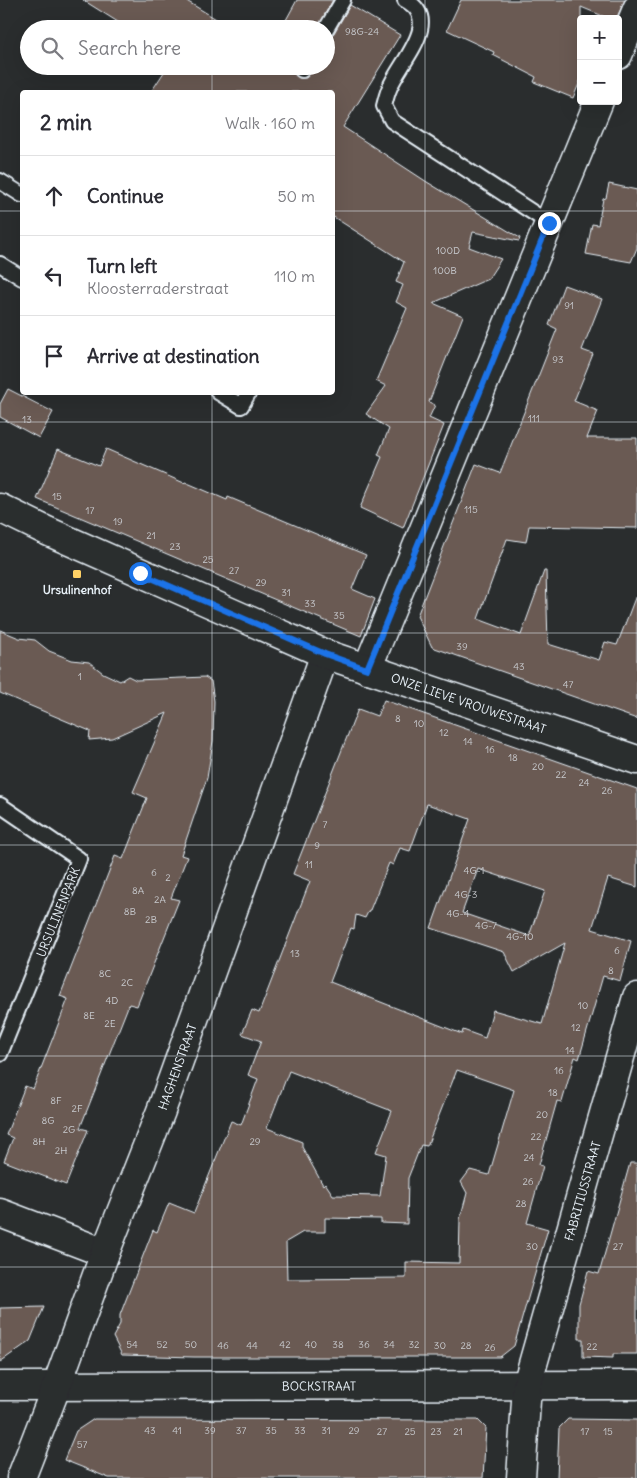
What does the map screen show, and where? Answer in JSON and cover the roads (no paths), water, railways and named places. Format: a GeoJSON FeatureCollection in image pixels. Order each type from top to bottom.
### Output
{"type":"FeatureCollection","features":[{"type":"Feature","properties":{"kind":"street"},"geometry":{"type":"LineString","coordinates":[[622,45],[637,9]]}},
{"type":"Feature","properties":{"kind":"street"},"geometry":{"type":"LineString","coordinates":[[367,669],[597,105]]}},
{"type":"Feature","properties":{"kind":"street","name":"ONZE LIEVE VROUWESTRAAT"},"geometry":{"type":"LineString","coordinates":[[0,508],[47,531],[325,654],[637,760]]}},
{"type":"Feature","properties":{"kind":"street","name":"HAGHENSTRAAT"},"geometry":{"type":"LineString","coordinates":[[21,1478],[105,1253],[162,1111],[325,654]]}},
{"type":"Feature","properties":{"kind":"street","name":"FABRITIUSSTRAAT"},"geometry":{"type":"LineString","coordinates":[[521,1478],[527,1385],[637,997]]}},
{"type":"Feature","properties":{"kind":"street"},"geometry":{"type":"LineString","coordinates":[[0,1213],[105,1253]]}},
{"type":"Feature","properties":{"kind":"street","name":"BOCKSTRAAT"},"geometry":{"type":"LineString","coordinates":[[0,1386],[637,1386]]}},
{"type":"Feature","properties":{"kind":"lane"},"geometry":{"type":"LineString","coordinates":[[331,20],[342,0]]}},
{"type":"Feature","properties":{"kind":"lane"},"geometry":{"type":"LineString","coordinates":[[405,0],[411,3],[421,19],[420,34],[390,86],[384,106],[392,120],[549,223]]}},
{"type":"Feature","properties":{"kind":"lane"},"geometry":{"type":"LineString","coordinates":[[0,181],[20,194]]}},
{"type":"Feature","properties":{"kind":"lane"},"geometry":{"type":"LineString","coordinates":[[0,264],[20,277]]}},
{"type":"Feature","properties":{"kind":"lane"},"geometry":{"type":"LineString","coordinates":[[223,395],[241,406],[247,395]]}},
{"type":"Feature","properties":{"kind":"lane","name":"URSULINENPARK"},"geometry":{"type":"LineString","coordinates":[[0,805],[79,858],[0,1054]]}},
{"type":"Feature","properties":{"kind":"place","name":"Ursulinenhof"},"geometry":{"type":"Point","coordinates":[77,574]}}]}
